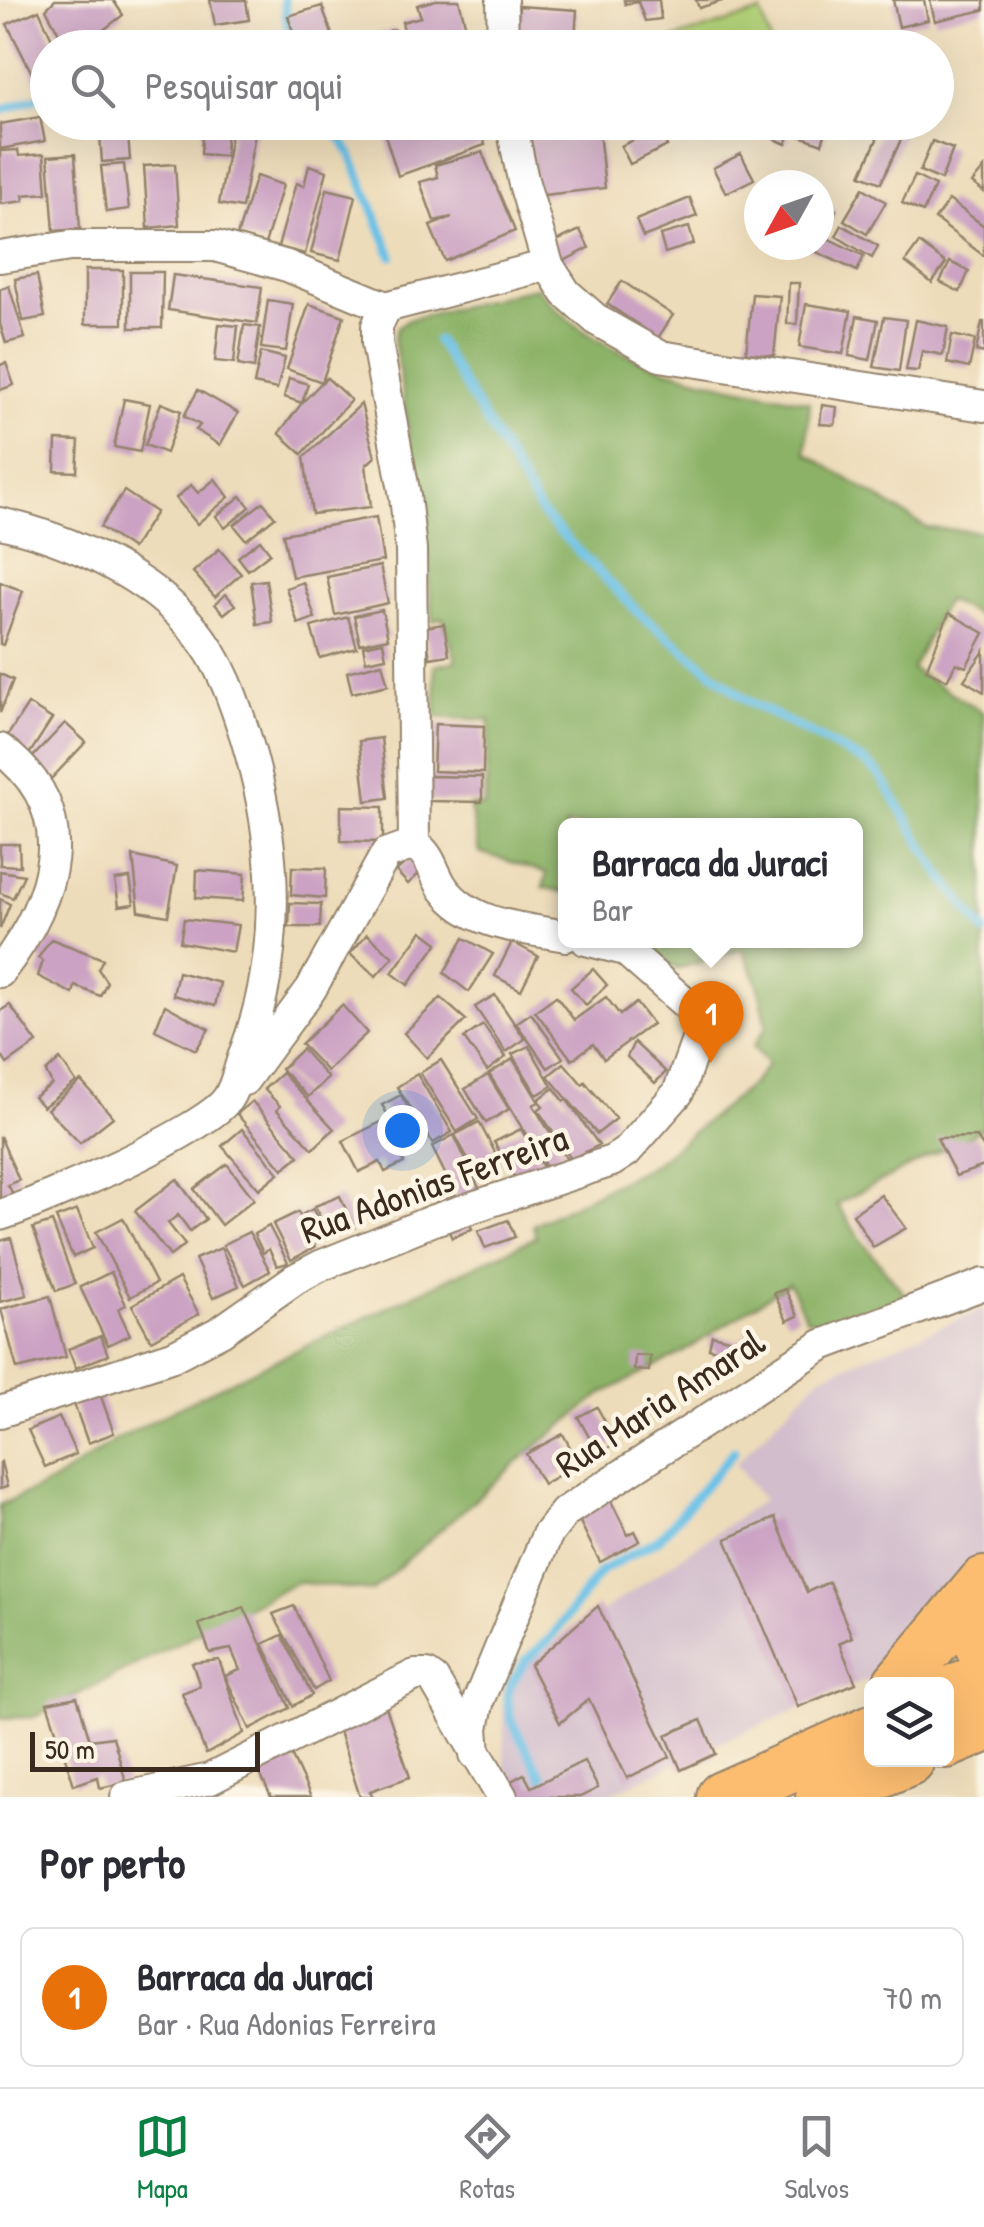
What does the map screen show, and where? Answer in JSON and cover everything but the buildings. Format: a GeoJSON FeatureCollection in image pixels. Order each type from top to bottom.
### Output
{"type":"FeatureCollection","features":[{"type":"Feature","properties":{"kind":"main road"},"geometry":{"type":"LineString","coordinates":[[980,1589],[972,1629],[984,1653]]}},
{"type":"Feature","properties":{"kind":"main road"},"geometry":{"type":"LineString","coordinates":[[904,1677],[980,1589]]}},
{"type":"Feature","properties":{"kind":"main road"},"geometry":{"type":"LineString","coordinates":[[954,1690],[984,1676]]}},
{"type":"Feature","properties":{"kind":"main road"},"geometry":{"type":"LineString","coordinates":[[818,1777],[864,1720]]}},
{"type":"Feature","properties":{"kind":"main road"},"geometry":{"type":"LineString","coordinates":[[954,1741],[984,1728]]}},
{"type":"Feature","properties":{"kind":"main road"},"geometry":{"type":"LineString","coordinates":[[818,1777],[864,1737]]}},
{"type":"Feature","properties":{"kind":"main road"},"geometry":{"type":"LineString","coordinates":[[722,1797],[872,1767]]}},
{"type":"Feature","properties":{"kind":"street"},"geometry":{"type":"LineString","coordinates":[[502,0],[503,30]]}},
{"type":"Feature","properties":{"kind":"street"},"geometry":{"type":"LineString","coordinates":[[515,140],[548,265],[566,294],[598,321],[660,356],[984,406]]}},
{"type":"Feature","properties":{"kind":"street"},"geometry":{"type":"LineString","coordinates":[[0,257],[70,246],[215,246],[288,266],[386,306],[548,265]]}},
{"type":"Feature","properties":{"kind":"street"},"geometry":{"type":"LineString","coordinates":[[386,306],[378,326],[377,343],[411,550],[414,844],[430,859],[442,887],[468,912],[484,920],[558,934]]}},
{"type":"Feature","properties":{"kind":"street"},"geometry":{"type":"LineString","coordinates":[[0,523],[65,543],[146,588],[197,633],[221,669],[261,791],[270,842],[273,894],[265,991],[228,1099]]}},
{"type":"Feature","properties":{"kind":"street"},"geometry":{"type":"LineString","coordinates":[[0,749],[27,773],[47,802],[56,836],[44,893],[28,928],[0,972]]}},
{"type":"Feature","properties":{"kind":"street"},"geometry":{"type":"LineString","coordinates":[[0,1216],[170,1140],[228,1099],[311,989],[386,854],[414,844]]}},
{"type":"Feature","properties":{"kind":"street","name":"Rua Adonias Ferreira"},"geometry":{"type":"LineString","coordinates":[[0,1412],[172,1356],[221,1331],[320,1266],[434,1220],[597,1167],[626,1152],[678,1093],[700,1032],[696,1013],[626,950],[618,948]]}},
{"type":"Feature","properties":{"kind":"street","name":"Rua Maria Amaral"},"geometry":{"type":"LineString","coordinates":[[475,1754],[473,1728],[479,1699],[547,1536],[565,1512],[822,1345],[984,1284]]}},
{"type":"Feature","properties":{"kind":"street"},"geometry":{"type":"LineString","coordinates":[[126,1797],[210,1779],[414,1675],[427,1675],[434,1680],[502,1797]]}},
{"type":"Feature","properties":{"kind":"shaded area"},"geometry":{"type":"Polygon","coordinates":[[[984,1309],[984,1559],[883,1673],[864,1677],[864,1681],[604,1797],[519,1797],[505,1774],[502,1681],[763,1500],[735,1464],[821,1376],[984,1309]]]}},
{"type":"Feature","properties":{"kind":"green space"},"geometry":{"type":"Polygon","coordinates":[[[761,12],[767,30],[703,30],[761,12]]]}},
{"type":"Feature","properties":{"kind":"green space"},"geometry":{"type":"Polygon","coordinates":[[[537,287],[563,315],[626,354],[699,378],[810,402],[806,453],[927,528],[984,532],[984,618],[946,600],[912,669],[984,713],[984,1128],[837,1204],[907,1297],[830,1329],[806,1318],[789,1283],[685,1351],[602,1394],[523,1457],[372,1591],[296,1582],[34,1717],[0,1718],[0,1505],[53,1482],[116,1440],[200,1396],[536,1237],[533,1225],[654,1164],[752,1084],[768,1064],[753,1047],[767,1026],[758,984],[743,949],[677,969],[642,948],[863,948],[863,818],[558,818],[558,891],[543,887],[547,873],[479,852],[470,806],[485,806],[490,720],[437,717],[434,666],[456,661],[443,618],[433,621],[425,537],[394,339],[397,328],[407,320],[537,287]]]}},
{"type":"Feature","properties":{"kind":"waterway"},"geometry":{"type":"LineString","coordinates":[[284,0],[288,30]]}},
{"type":"Feature","properties":{"kind":"waterway"},"geometry":{"type":"LineString","coordinates":[[0,111],[30,100]]}},
{"type":"Feature","properties":{"kind":"waterway"},"geometry":{"type":"LineString","coordinates":[[342,140],[392,256]]}},
{"type":"Feature","properties":{"kind":"waterway"},"geometry":{"type":"LineString","coordinates":[[437,340],[541,513],[640,614],[748,701],[866,763],[879,774],[940,873],[984,932]]}},
{"type":"Feature","properties":{"kind":"waterway"},"geometry":{"type":"LineString","coordinates":[[546,1784],[511,1721],[507,1696],[511,1684],[526,1660],[550,1639],[601,1571],[660,1538],[734,1451]]}},
{"type":"Feature","properties":{"kind":"place","name":"Barraca da Juraci"},"geometry":{"type":"Point","coordinates":[711,1063]}}]}
